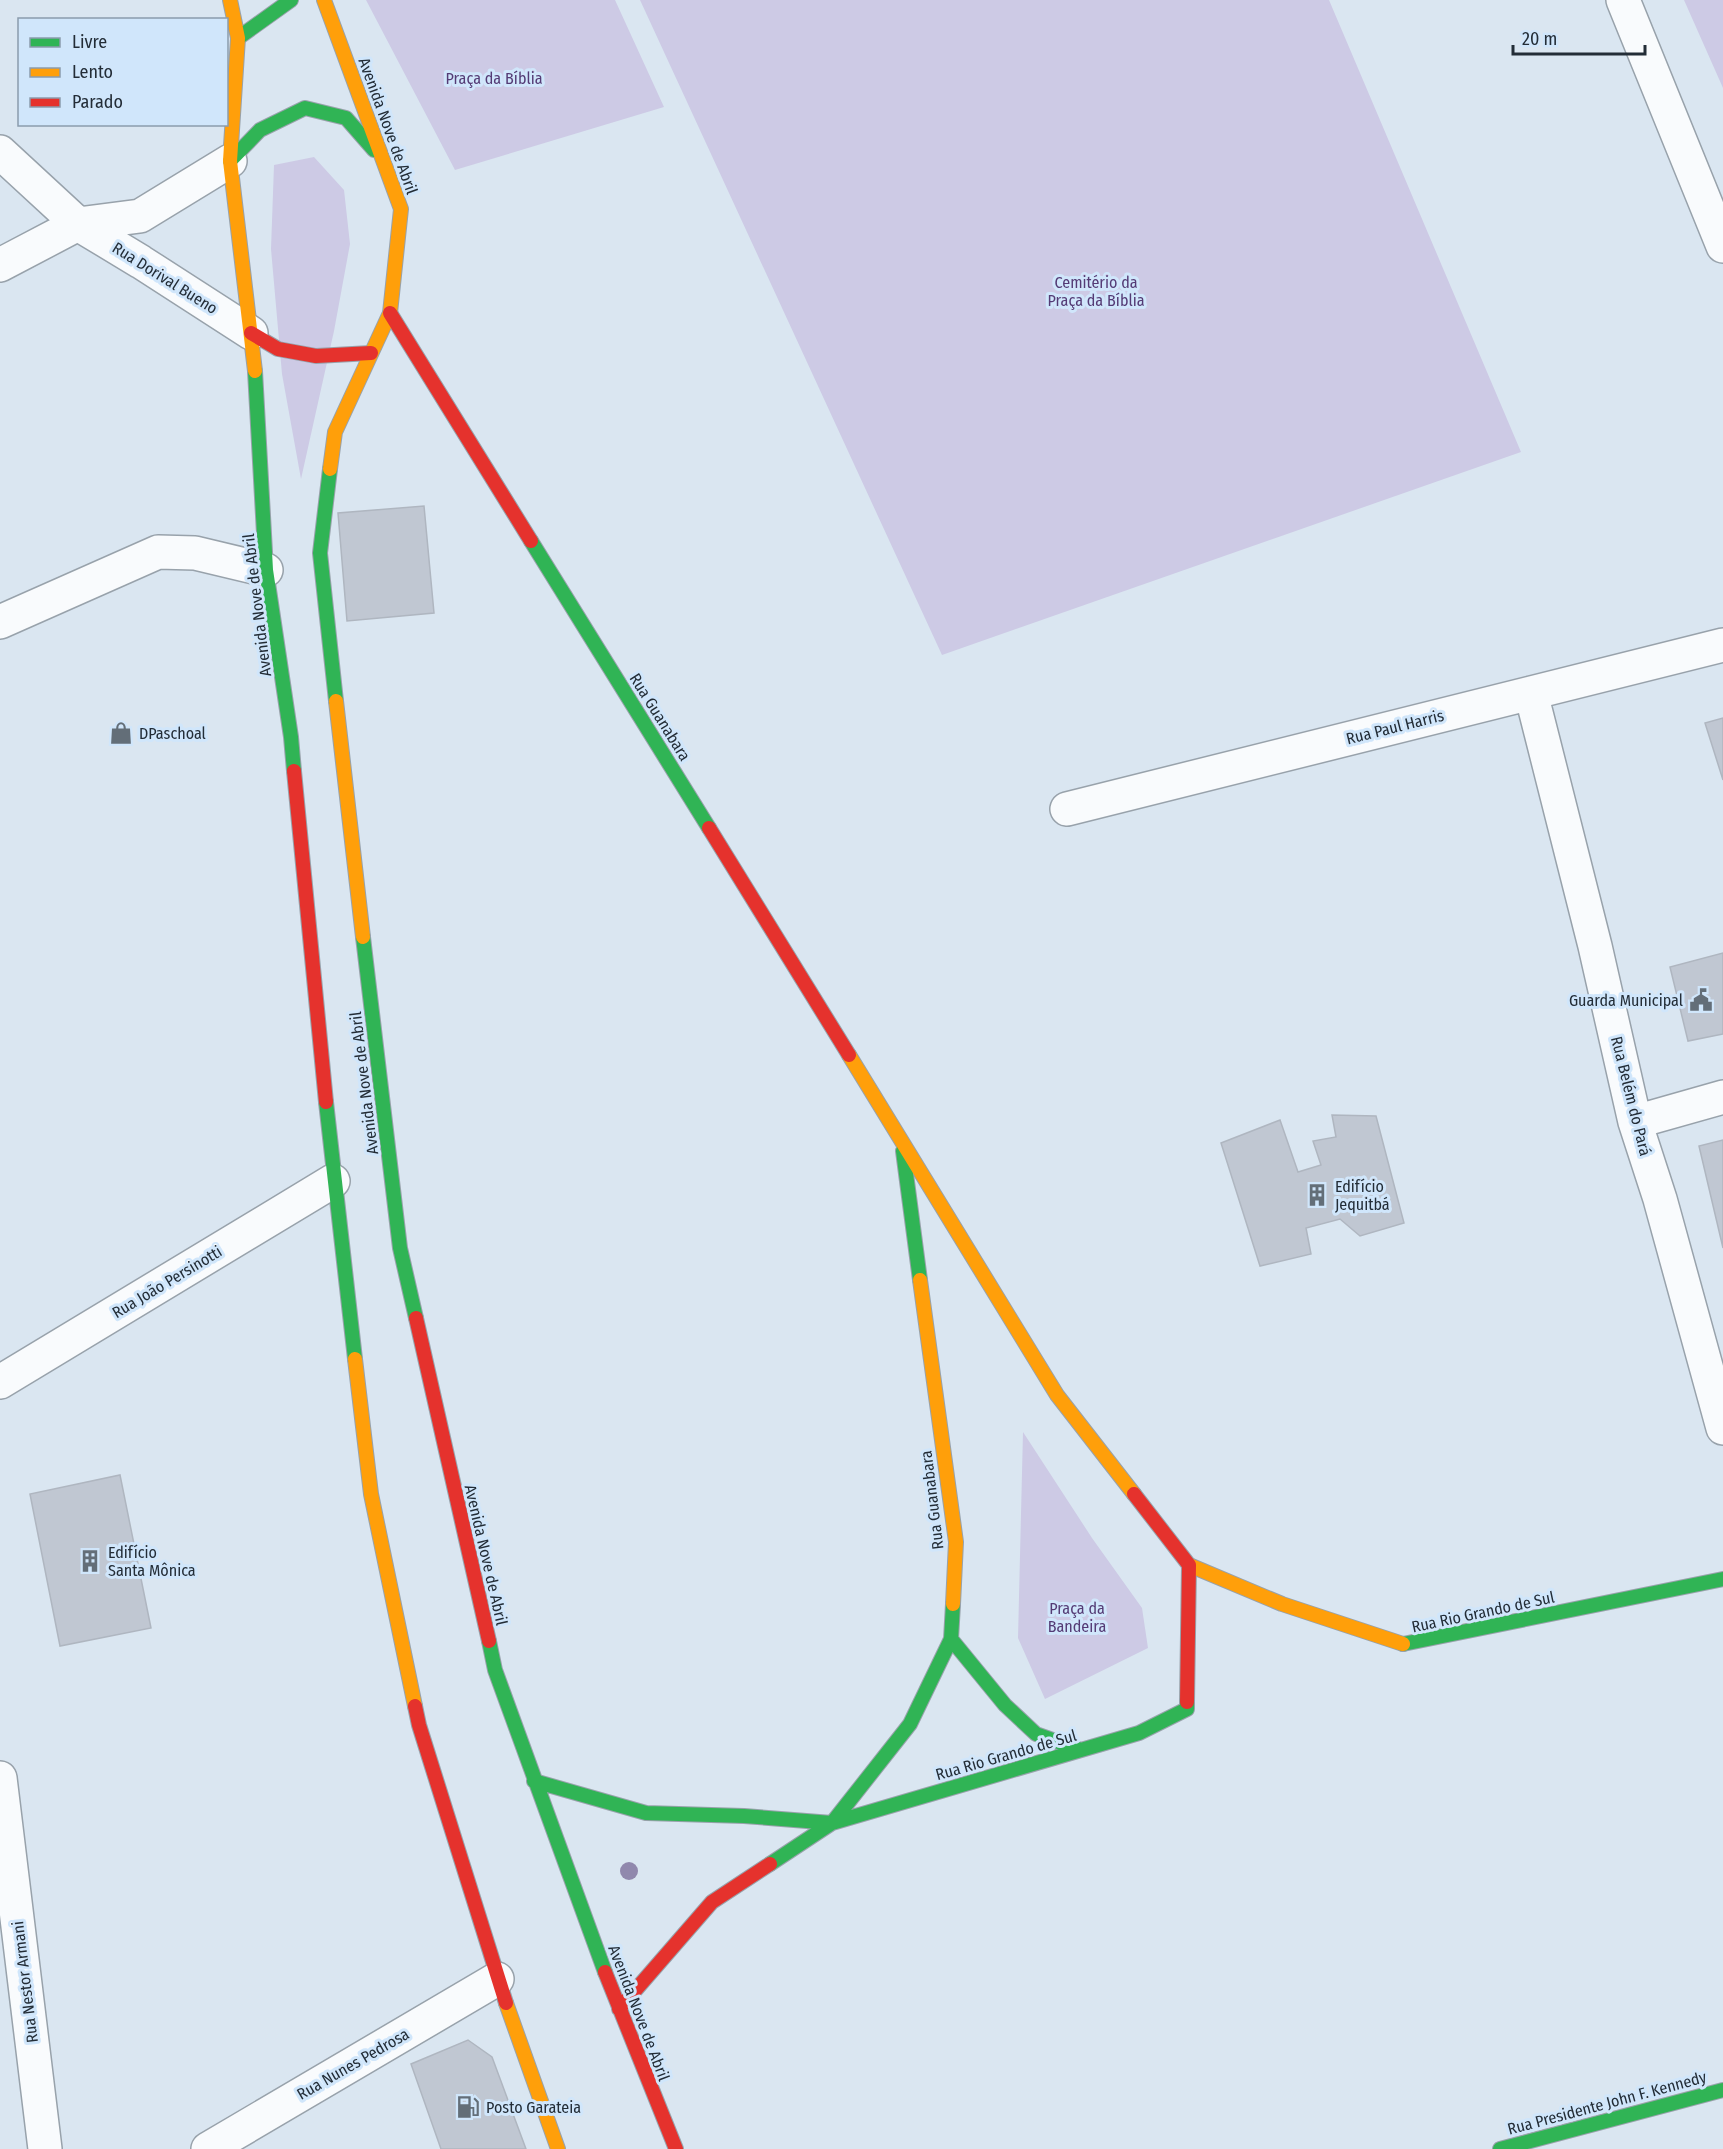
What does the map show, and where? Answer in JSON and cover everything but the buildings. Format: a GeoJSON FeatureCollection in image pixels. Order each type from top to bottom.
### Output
{"type":"FeatureCollection","features":[{"type":"Feature","properties":{"kind":"main road","name":"Avenida Nove de Abril"},"geometry":{"type":"LineString","coordinates":[[230,0],[238,38],[230,161],[258,393],[266,570],[291,737],[333,1181],[370,1482],[419,1725],[497,1979],[558,2149]]}},
{"type":"Feature","properties":{"kind":"main road"},"geometry":{"type":"LineString","coordinates":[[238,38],[291,0]]}},
{"type":"Feature","properties":{"kind":"main road","name":"Avenida Nove de Abril"},"geometry":{"type":"LineString","coordinates":[[324,0],[401,209],[390,313],[334,432],[320,553],[400,1248],[495,1670],[619,2009],[676,2149]]}},
{"type":"Feature","properties":{"kind":"main road"},"geometry":{"type":"LineString","coordinates":[[230,161],[260,130],[305,108],[346,118],[384,163]]}},
{"type":"Feature","properties":{"kind":"main road","name":"Rua Guanabara"},"geometry":{"type":"LineString","coordinates":[[390,313],[901,1138],[1057,1395],[1189,1565]]}},
{"type":"Feature","properties":{"kind":"main road"},"geometry":{"type":"LineString","coordinates":[[251,333],[278,349],[316,356],[371,353]]}},
{"type":"Feature","properties":{"kind":"main road","name":"Rua Guanabara"},"geometry":{"type":"LineString","coordinates":[[832,1823],[910,1724],[951,1639],[956,1542],[901,1138]]}},
{"type":"Feature","properties":{"kind":"main road","name":"Rua Rio Grando de Sul"},"geometry":{"type":"LineString","coordinates":[[619,2009],[712,1902],[832,1823],[1139,1732],[1187,1709],[1189,1565],[1282,1604],[1405,1645],[1723,1580]]}},
{"type":"Feature","properties":{"kind":"main road"},"geometry":{"type":"LineString","coordinates":[[951,1639],[1005,1705],[1036,1734],[1081,1750]]}},
{"type":"Feature","properties":{"kind":"main road","name":"Rua Rio Grando de Sul"},"geometry":{"type":"LineString","coordinates":[[534,1781],[646,1813],[744,1816],[832,1823]]}},
{"type":"Feature","properties":{"kind":"main road","name":"Rua Presidente John F. Kennedy"},"geometry":{"type":"LineString","coordinates":[[1500,2149],[1723,2090]]}},
{"type":"Feature","properties":{"kind":"street"},"geometry":{"type":"LineString","coordinates":[[1623,0],[1723,246]]}},
{"type":"Feature","properties":{"kind":"street"},"geometry":{"type":"LineString","coordinates":[[0,152],[78,224]]}},
{"type":"Feature","properties":{"kind":"street","name":"Rua Dorival Bueno"},"geometry":{"type":"LineString","coordinates":[[0,265],[78,224],[140,216],[230,161]]}},
{"type":"Feature","properties":{"kind":"street","name":"Rua Dorival Bueno"},"geometry":{"type":"LineString","coordinates":[[78,224],[251,333]]}},
{"type":"Feature","properties":{"kind":"street"},"geometry":{"type":"LineString","coordinates":[[0,622],[158,552],[195,553],[266,570]]}},
{"type":"Feature","properties":{"kind":"street","name":"Rua Paul Harris"},"geometry":{"type":"LineString","coordinates":[[1067,809],[1723,645]]}},
{"type":"Feature","properties":{"kind":"street","name":"Rua Belém do Pará"},"geometry":{"type":"LineString","coordinates":[[1531,693],[1595,946],[1635,1122],[1660,1199],[1723,1428]]}},
{"type":"Feature","properties":{"kind":"street"},"geometry":{"type":"LineString","coordinates":[[1635,1122],[1723,1097]]}},
{"type":"Feature","properties":{"kind":"street","name":"Rua João Persinotti"},"geometry":{"type":"LineString","coordinates":[[0,1382],[333,1181]]}},
{"type":"Feature","properties":{"kind":"street","name":"Rua Nestor Armani"},"geometry":{"type":"LineString","coordinates":[[0,1778],[45,2149]]}},
{"type":"Feature","properties":{"kind":"street","name":"Rua Nunes Pedrosa"},"geometry":{"type":"LineString","coordinates":[[208,2149],[497,1979]]}},
{"type":"Feature","properties":{"kind":"green space","name":"Praça da Bíblia"},"geometry":{"type":"Polygon","coordinates":[[[366,0],[615,0],[664,107],[455,170],[366,0]]]}},
{"type":"Feature","properties":{"kind":"green space","name":"Cemitério da Praça da Bíblia"},"geometry":{"type":"Polygon","coordinates":[[[640,0],[1329,0],[1521,452],[942,655],[640,0]]]}},
{"type":"Feature","properties":{"kind":"green space"},"geometry":{"type":"Polygon","coordinates":[[[1684,0],[1723,0],[1723,88],[1684,0]]]}},
{"type":"Feature","properties":{"kind":"green space"},"geometry":{"type":"Polygon","coordinates":[[[314,157],[344,190],[350,244],[334,331],[301,479],[282,374],[271,249],[274,165],[314,157]]]}},
{"type":"Feature","properties":{"kind":"green space","name":"Praça da Bandeira"},"geometry":{"type":"Polygon","coordinates":[[[1023,1432],[1092,1538],[1142,1608],[1148,1648],[1045,1699],[1018,1638],[1023,1432]]]}},
{"type":"Feature","properties":{"kind":"traffic: fast"},"geometry":{"type":"LineString","coordinates":[[238,38],[291,0]]}},
{"type":"Feature","properties":{"kind":"traffic: fast"},"geometry":{"type":"LineString","coordinates":[[230,161],[260,130],[305,108],[346,118],[374,150]]}},
{"type":"Feature","properties":{"kind":"traffic: fast"},"geometry":{"type":"LineString","coordinates":[[255,371],[266,570],[294,771]]}},
{"type":"Feature","properties":{"kind":"traffic: fast"},"geometry":{"type":"LineString","coordinates":[[330,469],[320,553],[336,701]]}},
{"type":"Feature","properties":{"kind":"traffic: fast"},"geometry":{"type":"LineString","coordinates":[[531,541],[709,828]]}},
{"type":"Feature","properties":{"kind":"traffic: fast"},"geometry":{"type":"LineString","coordinates":[[363,937],[400,1248],[416,1318]]}},
{"type":"Feature","properties":{"kind":"traffic: fast"},"geometry":{"type":"LineString","coordinates":[[326,1102],[355,1359]]}},
{"type":"Feature","properties":{"kind":"traffic: fast"},"geometry":{"type":"LineString","coordinates":[[903,1151],[920,1280]]}},
{"type":"Feature","properties":{"kind":"traffic: fast"},"geometry":{"type":"LineString","coordinates":[[1403,1644],[1723,1579]]}},
{"type":"Feature","properties":{"kind":"traffic: fast"},"geometry":{"type":"LineString","coordinates":[[832,1823],[910,1724],[951,1639],[953,1604]]}},
{"type":"Feature","properties":{"kind":"traffic: fast"},"geometry":{"type":"LineString","coordinates":[[951,1639],[1005,1705],[1036,1734],[1081,1750]]}},
{"type":"Feature","properties":{"kind":"traffic: fast"},"geometry":{"type":"LineString","coordinates":[[489,1641],[495,1670],[605,1972]]}},
{"type":"Feature","properties":{"kind":"traffic: fast"},"geometry":{"type":"LineString","coordinates":[[770,1864],[832,1823],[1139,1733],[1187,1709],[1187,1702]]}},
{"type":"Feature","properties":{"kind":"traffic: fast"},"geometry":{"type":"LineString","coordinates":[[534,1781],[646,1813],[744,1816],[832,1823]]}},
{"type":"Feature","properties":{"kind":"traffic: fast"},"geometry":{"type":"LineString","coordinates":[[1500,2149],[1723,2090]]}},
{"type":"Feature","properties":{"kind":"traffic: slow"},"geometry":{"type":"LineString","coordinates":[[230,0],[238,38],[230,161],[255,371]]}},
{"type":"Feature","properties":{"kind":"traffic: slow"},"geometry":{"type":"LineString","coordinates":[[324,0],[401,209],[390,313],[335,432],[330,469]]}},
{"type":"Feature","properties":{"kind":"traffic: slow"},"geometry":{"type":"LineString","coordinates":[[336,701],[363,937]]}},
{"type":"Feature","properties":{"kind":"traffic: slow"},"geometry":{"type":"LineString","coordinates":[[849,1055],[1057,1395],[1134,1494]]}},
{"type":"Feature","properties":{"kind":"traffic: slow"},"geometry":{"type":"LineString","coordinates":[[920,1280],[956,1542],[953,1604]]}},
{"type":"Feature","properties":{"kind":"traffic: slow"},"geometry":{"type":"LineString","coordinates":[[355,1359],[371,1494],[415,1706]]}},
{"type":"Feature","properties":{"kind":"traffic: slow"},"geometry":{"type":"LineString","coordinates":[[1189,1565],[1282,1604],[1403,1644]]}},
{"type":"Feature","properties":{"kind":"traffic: slow"},"geometry":{"type":"LineString","coordinates":[[506,2003],[558,2149]]}},
{"type":"Feature","properties":{"kind":"traffic: jam"},"geometry":{"type":"LineString","coordinates":[[390,313],[531,541]]}},
{"type":"Feature","properties":{"kind":"traffic: jam"},"geometry":{"type":"LineString","coordinates":[[251,333],[278,349],[316,356],[371,353]]}},
{"type":"Feature","properties":{"kind":"traffic: jam"},"geometry":{"type":"LineString","coordinates":[[294,771],[326,1102]]}},
{"type":"Feature","properties":{"kind":"traffic: jam"},"geometry":{"type":"LineString","coordinates":[[709,828],[849,1055]]}},
{"type":"Feature","properties":{"kind":"traffic: jam"},"geometry":{"type":"LineString","coordinates":[[416,1318],[489,1641]]}},
{"type":"Feature","properties":{"kind":"traffic: jam"},"geometry":{"type":"LineString","coordinates":[[1134,1494],[1189,1565],[1187,1702]]}},
{"type":"Feature","properties":{"kind":"traffic: jam"},"geometry":{"type":"LineString","coordinates":[[415,1706],[506,2003]]}},
{"type":"Feature","properties":{"kind":"traffic: jam"},"geometry":{"type":"LineString","coordinates":[[619,2009],[712,1902],[770,1864]]}},
{"type":"Feature","properties":{"kind":"traffic: jam"},"geometry":{"type":"LineString","coordinates":[[605,1972],[676,2149]]}},
{"type":"Feature","properties":{"kind":"place","name":"DPaschoal"},"geometry":{"type":"Point","coordinates":[121,733]}},
{"type":"Feature","properties":{"kind":"place","name":"Guarda Municipal"},"geometry":{"type":"Point","coordinates":[1701,1000]}},
{"type":"Feature","properties":{"kind":"place","name":"Edifício Jequitbá"},"geometry":{"type":"Point","coordinates":[1317,1195]}},
{"type":"Feature","properties":{"kind":"place","name":"Edifício Santa Mônica"},"geometry":{"type":"Point","coordinates":[90,1561]}},
{"type":"Feature","properties":{"kind":"place","name":"Posto Garateia"},"geometry":{"type":"Point","coordinates":[468,2107]}}]}
